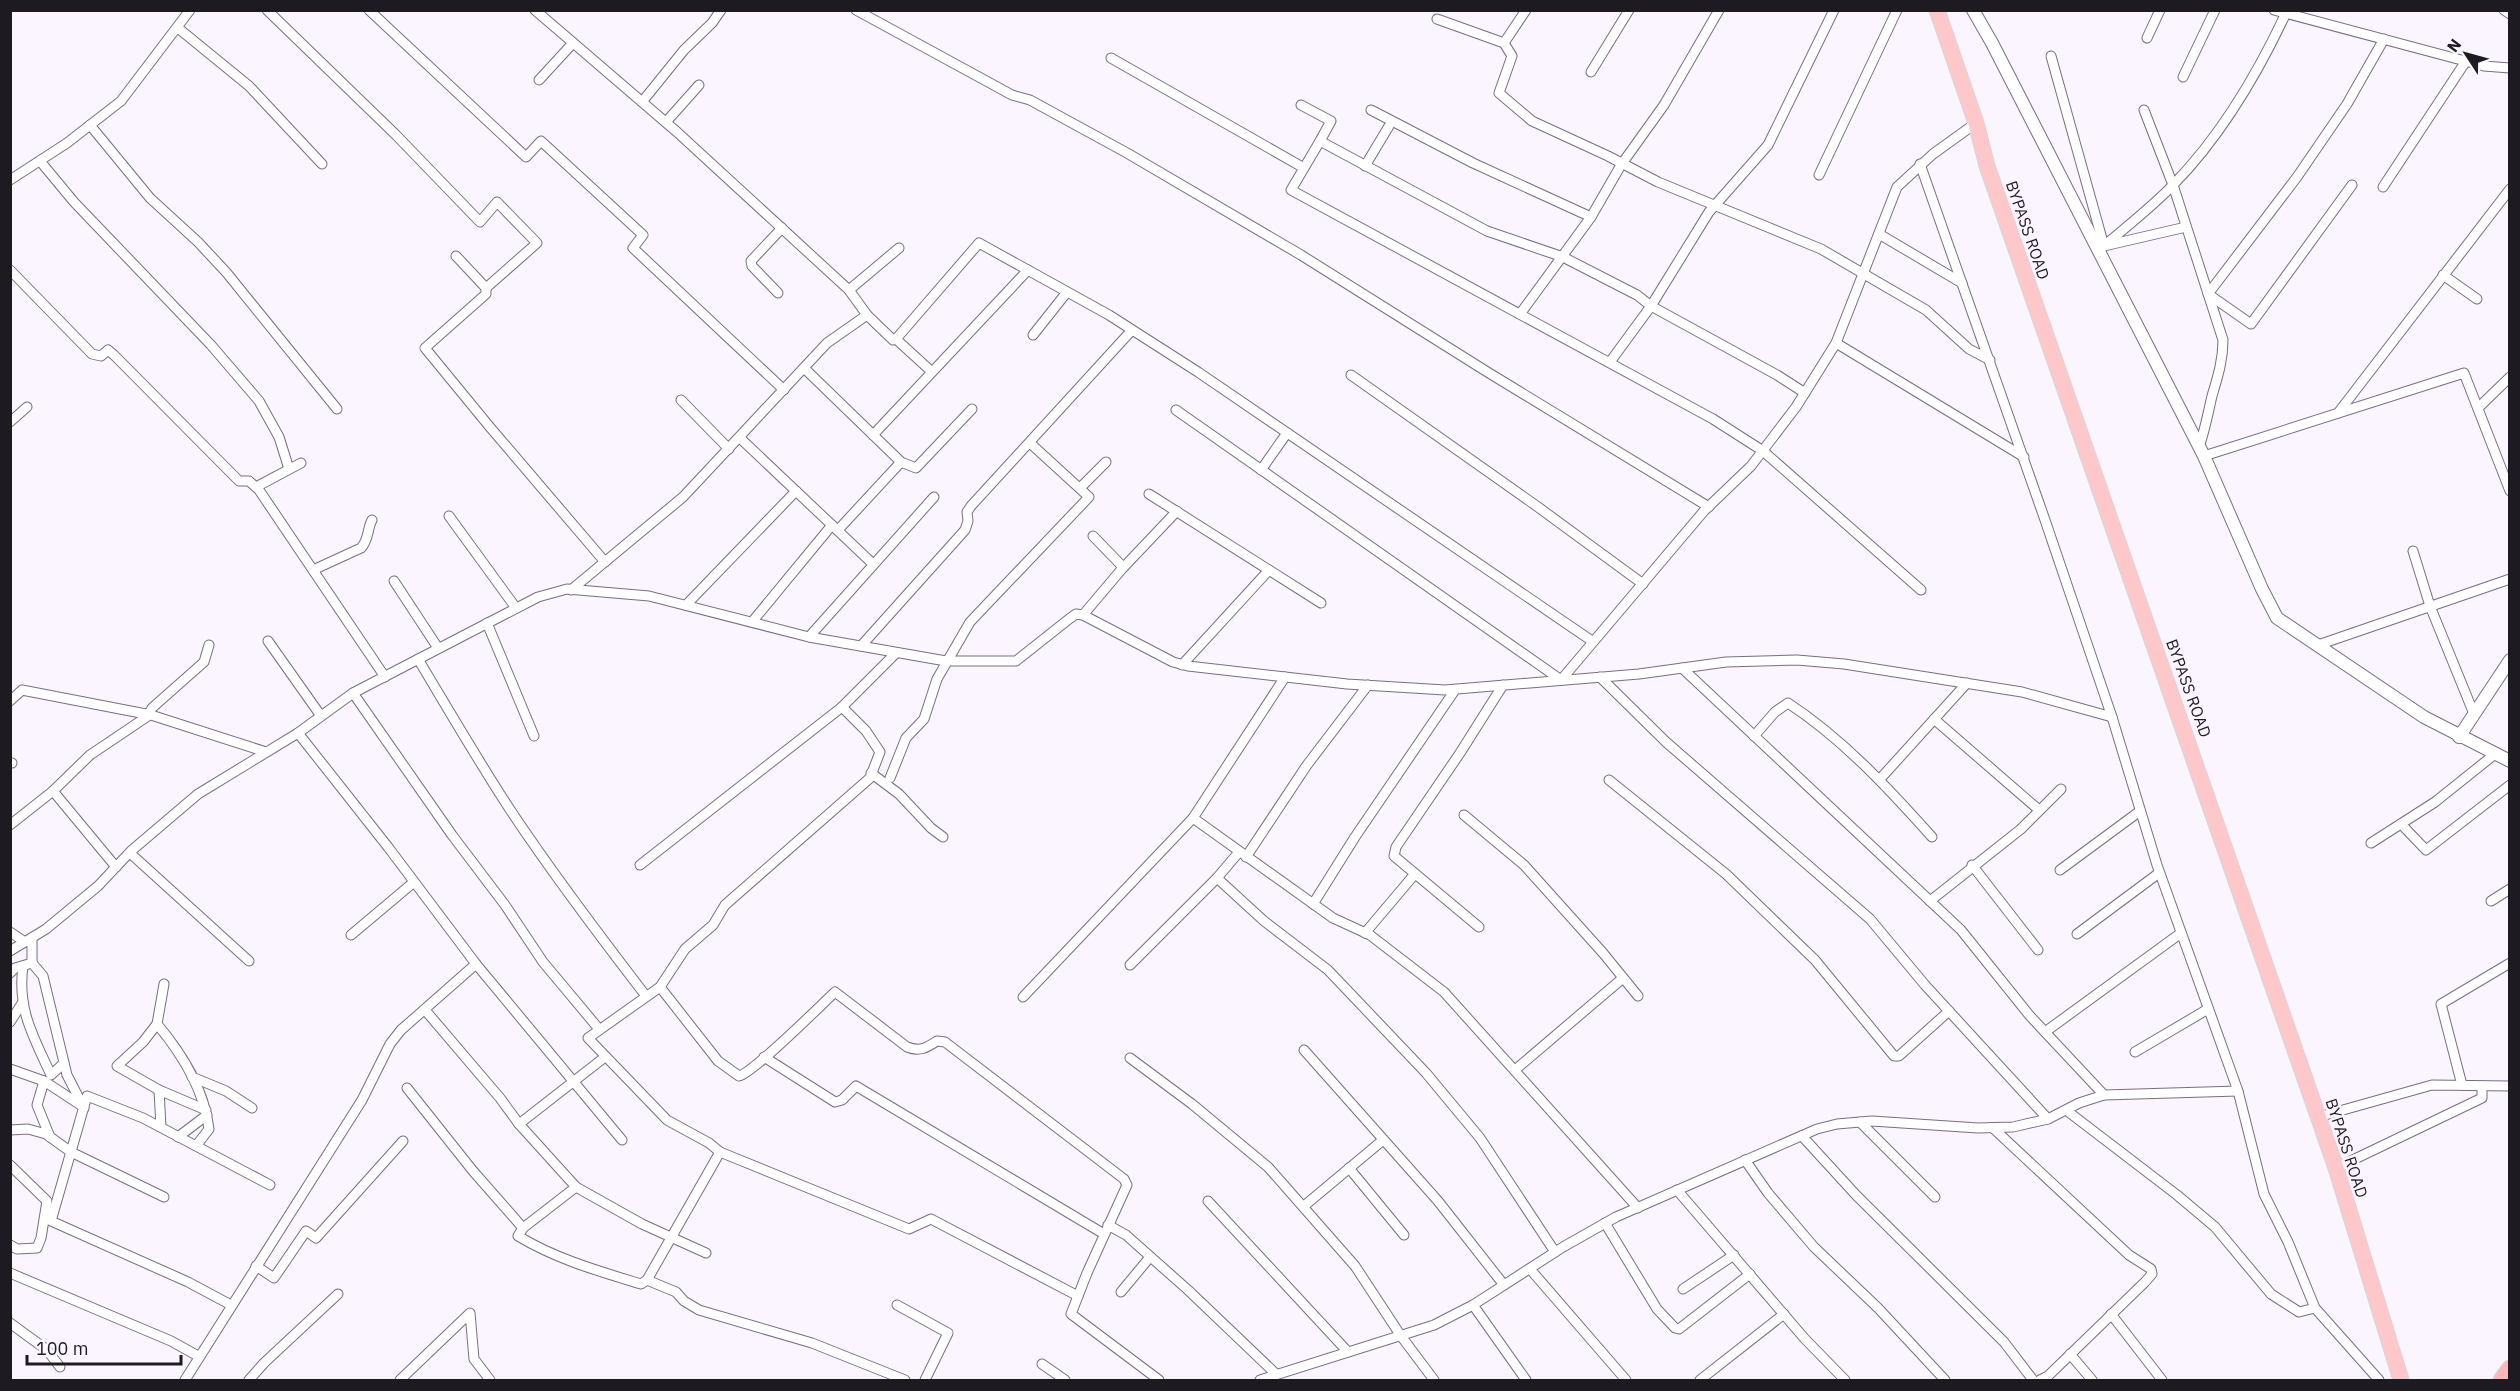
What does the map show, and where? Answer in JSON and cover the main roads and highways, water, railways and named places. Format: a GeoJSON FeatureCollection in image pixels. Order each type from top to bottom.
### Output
{"type":"FeatureCollection","features":[{"type":"Feature","properties":{"kind":"highway"},"geometry":{"type":"LineString","coordinates":[[2502,1380],[2510,1369]]}},
{"type":"Feature","properties":{"kind":"main road","name":"BYPASS ROAD"},"geometry":{"type":"LineString","coordinates":[[1937,10],[1976,123],[1991,177],[2336,1168],[2401,1380]]}}]}
